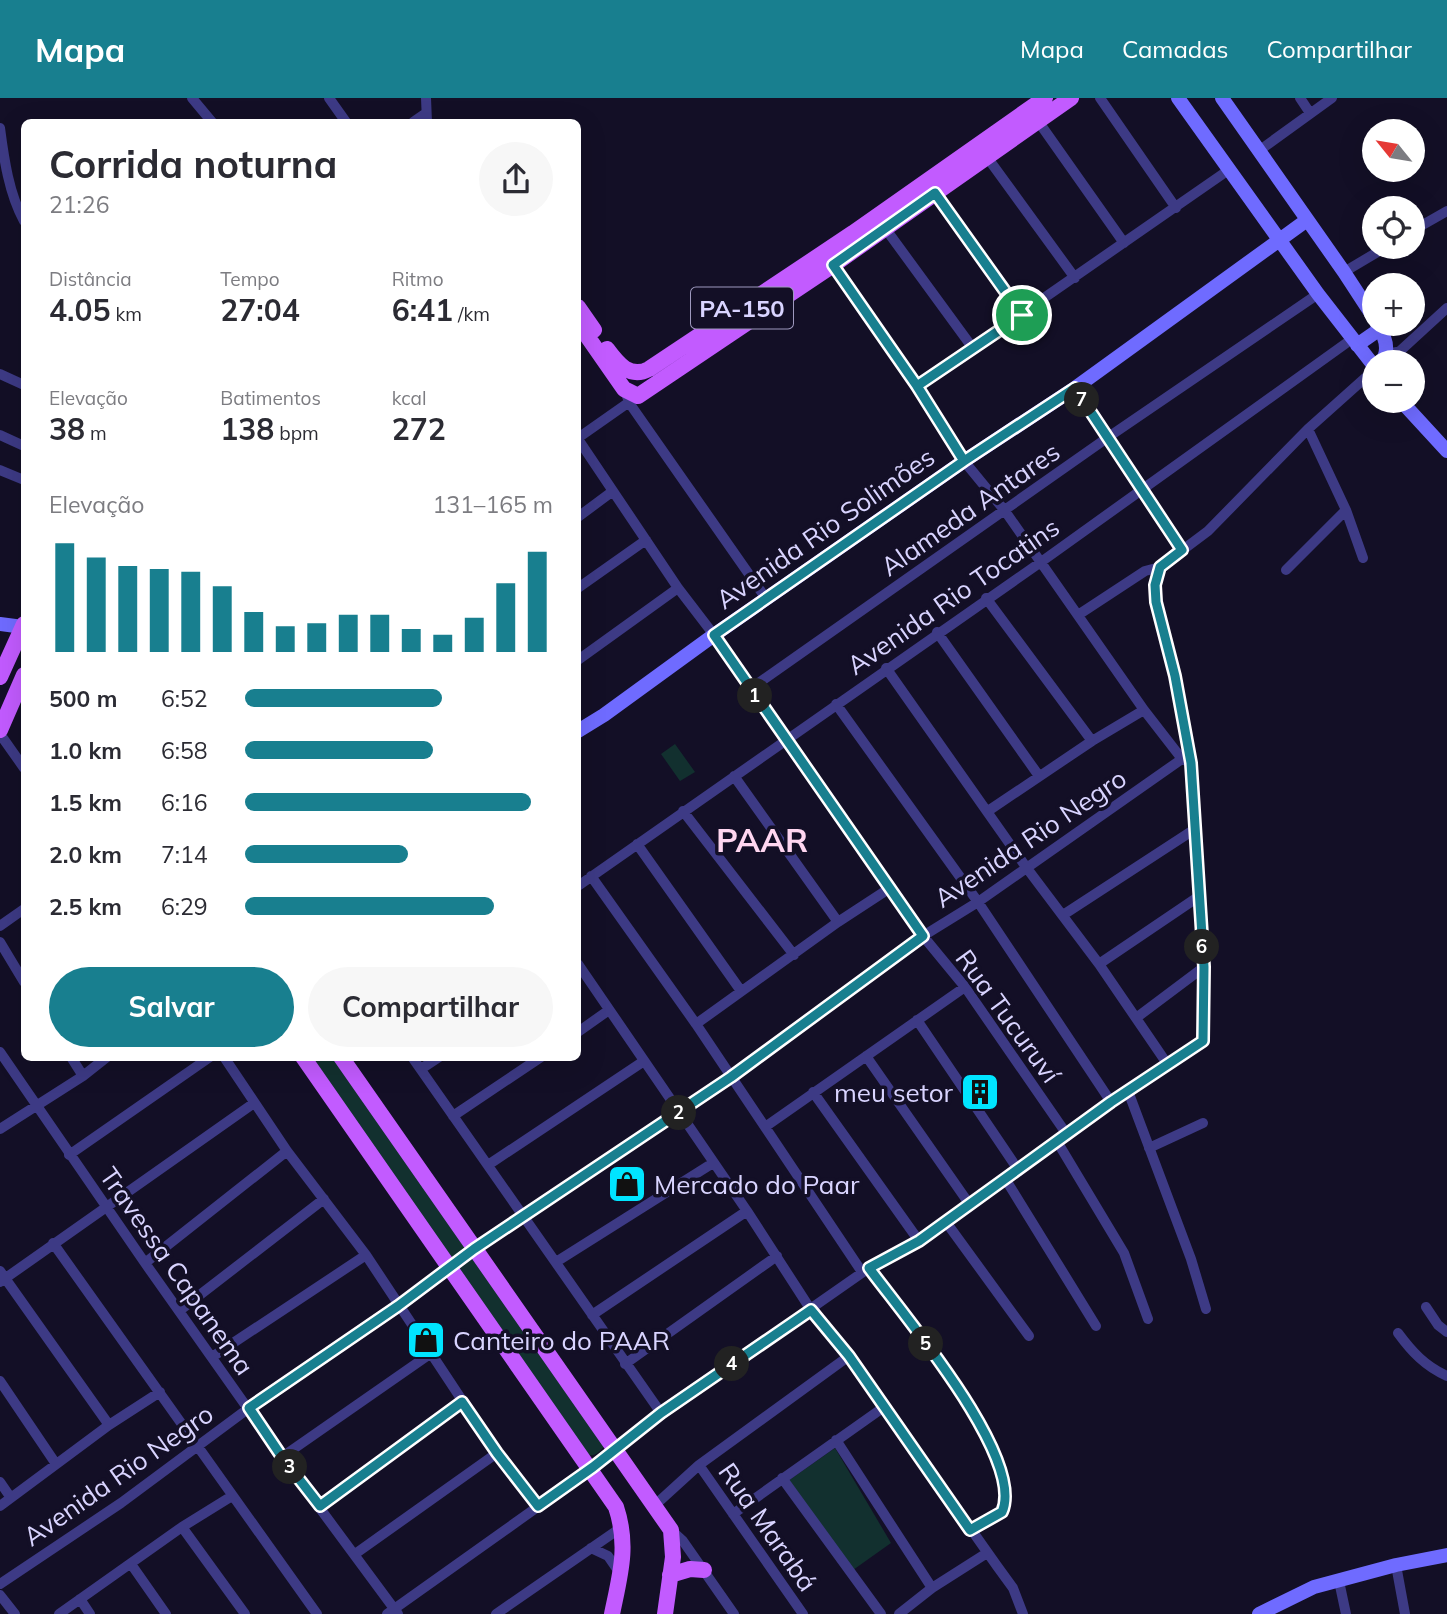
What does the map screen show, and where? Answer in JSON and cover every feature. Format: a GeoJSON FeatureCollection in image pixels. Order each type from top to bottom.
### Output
{"type":"FeatureCollection","features":[{"type":"Feature","properties":{"kind":"main road","name":"PA-150"},"geometry":{"type":"LineString","coordinates":[[581,311],[614,358],[628,371],[641,373],[853,233],[1045,98]]}},
{"type":"Feature","properties":{"kind":"main road","name":"PA-150"},"geometry":{"type":"LineString","coordinates":[[630,396],[833,265],[1070,98]]}},
{"type":"Feature","properties":{"kind":"main road"},"geometry":{"type":"LineString","coordinates":[[1178,98],[1362,352]]}},
{"type":"Feature","properties":{"kind":"main road"},"geometry":{"type":"LineString","coordinates":[[1222,98],[1362,300]]}},
{"type":"Feature","properties":{"kind":"main road","name":"Avenida Rio Solimões"},"geometry":{"type":"LineString","coordinates":[[581,729],[964,461],[1075,388],[1307,220]]}},
{"type":"Feature","properties":{"kind":"main road"},"geometry":{"type":"LineString","coordinates":[[833,265],[836,254],[853,233]]}},
{"type":"Feature","properties":{"kind":"main road"},"geometry":{"type":"LineString","coordinates":[[581,327],[630,396]]}},
{"type":"Feature","properties":{"kind":"main road"},"geometry":{"type":"LineString","coordinates":[[1354,342],[1362,335]]}},
{"type":"Feature","properties":{"kind":"main road"},"geometry":{"type":"LineString","coordinates":[[1412,413],[1447,451]]}},
{"type":"Feature","properties":{"kind":"main road"},"geometry":{"type":"LineString","coordinates":[[0,624],[21,626]]}},
{"type":"Feature","properties":{"kind":"main road"},"geometry":{"type":"LineString","coordinates":[[0,677],[21,632]]}},
{"type":"Feature","properties":{"kind":"main road"},"geometry":{"type":"LineString","coordinates":[[0,732],[21,682]]}},
{"type":"Feature","properties":{"kind":"main road"},"geometry":{"type":"LineString","coordinates":[[306,1061],[616,1507],[622,1527],[624,1556],[610,1612]]}},
{"type":"Feature","properties":{"kind":"main road"},"geometry":{"type":"LineString","coordinates":[[344,1061],[671,1530],[673,1557],[664,1614]]}},
{"type":"Feature","properties":{"kind":"main road"},"geometry":{"type":"LineString","coordinates":[[1259,1614],[1314,1587],[1396,1565],[1447,1555]]}},
{"type":"Feature","properties":{"kind":"main road"},"geometry":{"type":"LineString","coordinates":[[670,1574],[690,1569],[704,1570]]}},
{"type":"Feature","properties":{"kind":"street"},"geometry":{"type":"LineString","coordinates":[[192,98],[210,119]]}},
{"type":"Feature","properties":{"kind":"street"},"geometry":{"type":"LineString","coordinates":[[329,98],[344,119]]}},
{"type":"Feature","properties":{"kind":"street"},"geometry":{"type":"LineString","coordinates":[[426,98],[427,118]]}},
{"type":"Feature","properties":{"kind":"street"},"geometry":{"type":"LineString","coordinates":[[1100,98],[1176,208]]}},
{"type":"Feature","properties":{"kind":"street"},"geometry":{"type":"LineString","coordinates":[[1300,98],[1310,113]]}},
{"type":"Feature","properties":{"kind":"street"},"geometry":{"type":"LineString","coordinates":[[1260,150],[1332,98]]}},
{"type":"Feature","properties":{"kind":"street"},"geometry":{"type":"LineString","coordinates":[[1038,121],[1124,243]]}},
{"type":"Feature","properties":{"kind":"street"},"geometry":{"type":"LineString","coordinates":[[0,128],[4,157],[21,216]]}},
{"type":"Feature","properties":{"kind":"street"},"geometry":{"type":"LineString","coordinates":[[987,157],[1075,278]]}},
{"type":"Feature","properties":{"kind":"street"},"geometry":{"type":"LineString","coordinates":[[917,386],[1230,169]]}},
{"type":"Feature","properties":{"kind":"street"},"geometry":{"type":"LineString","coordinates":[[935,193],[1022,315]]}},
{"type":"Feature","properties":{"kind":"street"},"geometry":{"type":"LineString","coordinates":[[1425,224],[1447,211]]}},
{"type":"Feature","properties":{"kind":"street"},"geometry":{"type":"LineString","coordinates":[[885,228],[972,347]]}},
{"type":"Feature","properties":{"kind":"street"},"geometry":{"type":"LineString","coordinates":[[1344,272],[1366,259]]}},
{"type":"Feature","properties":{"kind":"street"},"geometry":{"type":"LineString","coordinates":[[833,265],[917,386],[964,461],[1005,511],[1144,710],[1187,761]]}},
{"type":"Feature","properties":{"kind":"street","name":"Alameda Antares"},"geometry":{"type":"LineString","coordinates":[[750,689],[1318,293]]}},
{"type":"Feature","properties":{"kind":"street"},"geometry":{"type":"LineString","coordinates":[[1401,350],[1447,308]]}},
{"type":"Feature","properties":{"kind":"street","name":"Avenida Rio Tocatins"},"geometry":{"type":"LineString","coordinates":[[581,884],[1354,342]]}},
{"type":"Feature","properties":{"kind":"street"},"geometry":{"type":"LineString","coordinates":[[0,374],[21,384]]}},
{"type":"Feature","properties":{"kind":"street"},"geometry":{"type":"LineString","coordinates":[[1078,615],[1145,571],[1160,567],[1217,523],[1308,429],[1362,379]]}},
{"type":"Feature","properties":{"kind":"street"},"geometry":{"type":"LineString","coordinates":[[1075,388],[1182,550]]}},
{"type":"Feature","properties":{"kind":"street"},"geometry":{"type":"LineString","coordinates":[[581,436],[630,396],[767,600]]}},
{"type":"Feature","properties":{"kind":"street"},"geometry":{"type":"LineString","coordinates":[[1308,429],[1346,510],[1363,558]]}},
{"type":"Feature","properties":{"kind":"street"},"geometry":{"type":"LineString","coordinates":[[0,435],[21,445]]}},
{"type":"Feature","properties":{"kind":"street","name":"Rua Tucuruví"},"geometry":{"type":"LineString","coordinates":[[581,443],[678,588],[714,635],[923,936],[965,987],[1068,1136]]}},
{"type":"Feature","properties":{"kind":"street"},"geometry":{"type":"LineString","coordinates":[[0,470],[21,479]]}},
{"type":"Feature","properties":{"kind":"street"},"geometry":{"type":"LineString","coordinates":[[581,514],[613,491]]}},
{"type":"Feature","properties":{"kind":"street"},"geometry":{"type":"LineString","coordinates":[[1286,570],[1346,510]]}},
{"type":"Feature","properties":{"kind":"street"},"geometry":{"type":"LineString","coordinates":[[581,586],[646,540]]}},
{"type":"Feature","properties":{"kind":"street"},"geometry":{"type":"LineString","coordinates":[[393,1612],[590,1469],[661,1413],[866,1270],[919,1241],[1068,1136],[1111,1102],[1203,1041],[1204,967],[1195,830],[1175,676],[1156,602],[1155,585],[1160,567]]}},
{"type":"Feature","properties":{"kind":"street"},"geometry":{"type":"LineString","coordinates":[[581,658],[678,588]]}},
{"type":"Feature","properties":{"kind":"street"},"geometry":{"type":"LineString","coordinates":[[986,598],[1092,741]]}},
{"type":"Feature","properties":{"kind":"street"},"geometry":{"type":"LineString","coordinates":[[937,632],[1039,776]]}},
{"type":"Feature","properties":{"kind":"street"},"geometry":{"type":"LineString","coordinates":[[886,668],[1026,867],[1099,964],[1168,1065]]}},
{"type":"Feature","properties":{"kind":"street"},"geometry":{"type":"LineString","coordinates":[[836,704],[978,902],[1111,1102]]}},
{"type":"Feature","properties":{"kind":"street"},"geometry":{"type":"LineString","coordinates":[[988,811],[1092,741],[1144,710]]}},
{"type":"Feature","properties":{"kind":"street"},"geometry":{"type":"LineString","coordinates":[[0,732],[21,764]]}},
{"type":"Feature","properties":{"kind":"street","name":"Avenida Rio Negro"},"geometry":{"type":"LineString","coordinates":[[0,1584],[121,1503],[249,1408],[398,1306],[522,1215],[731,1077],[923,936],[1187,761]]}},
{"type":"Feature","properties":{"kind":"street"},"geometry":{"type":"LineString","coordinates":[[734,776],[838,922]]}},
{"type":"Feature","properties":{"kind":"street"},"geometry":{"type":"LineString","coordinates":[[683,811],[794,955]]}},
{"type":"Feature","properties":{"kind":"street"},"geometry":{"type":"LineString","coordinates":[[1063,915],[1195,830]]}},
{"type":"Feature","properties":{"kind":"street"},"geometry":{"type":"LineString","coordinates":[[637,844],[741,991]]}},
{"type":"Feature","properties":{"kind":"street"},"geometry":{"type":"LineString","coordinates":[[591,876],[866,1270],[958,1387],[1000,1464],[1006,1497],[1002,1512],[970,1530]]}},
{"type":"Feature","properties":{"kind":"street"},"geometry":{"type":"LineString","coordinates":[[696,1024],[890,888]]}},
{"type":"Feature","properties":{"kind":"street"},"geometry":{"type":"LineString","coordinates":[[1099,964],[1198,897]]}},
{"type":"Feature","properties":{"kind":"street"},"geometry":{"type":"LineString","coordinates":[[0,926],[21,911]]}},
{"type":"Feature","properties":{"kind":"street"},"geometry":{"type":"LineString","coordinates":[[0,942],[21,977]]}},
{"type":"Feature","properties":{"kind":"street"},"geometry":{"type":"LineString","coordinates":[[1136,1018],[1204,967]]}},
{"type":"Feature","properties":{"kind":"street"},"geometry":{"type":"LineString","coordinates":[[581,968],[747,1211],[811,1310],[849,1356],[1013,1588],[1022,1611],[1010,1614]]}},
{"type":"Feature","properties":{"kind":"street"},"geometry":{"type":"LineString","coordinates":[[765,1127],[965,987]]}},
{"type":"Feature","properties":{"kind":"street"},"geometry":{"type":"LineString","coordinates":[[581,1030],[609,1010]]}},
{"type":"Feature","properties":{"kind":"street"},"geometry":{"type":"LineString","coordinates":[[917,1020],[1019,1171]]}},
{"type":"Feature","properties":{"kind":"street","name":"Travessa Capanema"},"geometry":{"type":"LineString","coordinates":[[0,1052],[145,1264],[282,1457],[355,1554],[393,1612]]}},
{"type":"Feature","properties":{"kind":"street"},"geometry":{"type":"LineString","coordinates":[[866,1056],[970,1205]]}},
{"type":"Feature","properties":{"kind":"street"},"geometry":{"type":"LineString","coordinates":[[74,1061],[83,1076]]}},
{"type":"Feature","properties":{"kind":"street"},"geometry":{"type":"LineString","coordinates":[[0,1129],[102,1061]]}},
{"type":"Feature","properties":{"kind":"street"},"geometry":{"type":"LineString","coordinates":[[69,1155],[204,1061]]}},
{"type":"Feature","properties":{"kind":"street"},"geometry":{"type":"LineString","coordinates":[[227,1061],[287,1151],[366,1255],[497,1453],[538,1506]]}},
{"type":"Feature","properties":{"kind":"street"},"geometry":{"type":"LineString","coordinates":[[415,1061],[661,1413]]}},
{"type":"Feature","properties":{"kind":"street"},"geometry":{"type":"LineString","coordinates":[[421,1069],[433,1061]]}},
{"type":"Feature","properties":{"kind":"street"},"geometry":{"type":"LineString","coordinates":[[453,1116],[535,1061]]}},
{"type":"Feature","properties":{"kind":"street"},"geometry":{"type":"LineString","coordinates":[[488,1165],[644,1061]]}},
{"type":"Feature","properties":{"kind":"street"},"geometry":{"type":"LineString","coordinates":[[1128,1091],[1191,1259],[1206,1309]]}},
{"type":"Feature","properties":{"kind":"street"},"geometry":{"type":"LineString","coordinates":[[813,1092],[919,1241]]}},
{"type":"Feature","properties":{"kind":"street"},"geometry":{"type":"LineString","coordinates":[[108,1425],[2,1277],[107,1208],[254,1103]]}},
{"type":"Feature","properties":{"kind":"street"},"geometry":{"type":"LineString","coordinates":[[1149,1148],[1203,1123]]}},
{"type":"Feature","properties":{"kind":"street"},"geometry":{"type":"LineString","coordinates":[[1058,1143],[1124,1253],[1148,1319]]}},
{"type":"Feature","properties":{"kind":"street"},"geometry":{"type":"LineString","coordinates":[[145,1264],[287,1151]]}},
{"type":"Feature","properties":{"kind":"street"},"geometry":{"type":"LineString","coordinates":[[556,1262],[713,1163]]}},
{"type":"Feature","properties":{"kind":"street"},"geometry":{"type":"LineString","coordinates":[[1006,1180],[1096,1326]]}},
{"type":"Feature","properties":{"kind":"street"},"geometry":{"type":"LineString","coordinates":[[179,1311],[324,1199]]}},
{"type":"Feature","properties":{"kind":"street"},"geometry":{"type":"LineString","coordinates":[[592,1315],[747,1211]]}},
{"type":"Feature","properties":{"kind":"street"},"geometry":{"type":"LineString","coordinates":[[946,1222],[1029,1336]]}},
{"type":"Feature","properties":{"kind":"street"},"geometry":{"type":"LineString","coordinates":[[54,1243],[317,1614]]}},
{"type":"Feature","properties":{"kind":"street"},"geometry":{"type":"LineString","coordinates":[[212,1357],[366,1255]]}},
{"type":"Feature","properties":{"kind":"street"},"geometry":{"type":"LineString","coordinates":[[625,1364],[777,1256]]}},
{"type":"Feature","properties":{"kind":"street"},"geometry":{"type":"LineString","coordinates":[[1426,1307],[1438,1325],[1447,1332]]}},
{"type":"Feature","properties":{"kind":"street"},"geometry":{"type":"LineString","coordinates":[[1398,1333],[1415,1356],[1447,1376]]}},
{"type":"Feature","properties":{"kind":"street"},"geometry":{"type":"LineString","coordinates":[[282,1457],[430,1354]]}},
{"type":"Feature","properties":{"kind":"street"},"geometry":{"type":"LineString","coordinates":[[654,1506],[699,1465],[849,1356]]}},
{"type":"Feature","properties":{"kind":"street"},"geometry":{"type":"LineString","coordinates":[[0,1381],[56,1464]]}},
{"type":"Feature","properties":{"kind":"street"},"geometry":{"type":"LineString","coordinates":[[0,1506],[108,1425],[160,1392]]}},
{"type":"Feature","properties":{"kind":"street"},"geometry":{"type":"LineString","coordinates":[[320,1506],[462,1402]]}},
{"type":"Feature","properties":{"kind":"street"},"geometry":{"type":"LineString","coordinates":[[733,1514],[884,1407]]}},
{"type":"Feature","properties":{"kind":"street"},"geometry":{"type":"LineString","coordinates":[[836,1440],[932,1588]]}},
{"type":"Feature","properties":{"kind":"street"},"geometry":{"type":"LineString","coordinates":[[355,1554],[497,1453]]}},
{"type":"Feature","properties":{"kind":"street","name":"Rua Marabá"},"geometry":{"type":"LineString","coordinates":[[699,1465],[803,1614]]}},
{"type":"Feature","properties":{"kind":"street"},"geometry":{"type":"LineString","coordinates":[[782,1478],[881,1614]]}},
{"type":"Feature","properties":{"kind":"street"},"geometry":{"type":"LineString","coordinates":[[0,1482],[11,1498]]}},
{"type":"Feature","properties":{"kind":"street"},"geometry":{"type":"LineString","coordinates":[[59,1614],[182,1527],[232,1496]]}},
{"type":"Feature","properties":{"kind":"street"},"geometry":{"type":"LineString","coordinates":[[182,1527],[245,1614]]}},
{"type":"Feature","properties":{"kind":"street"},"geometry":{"type":"LineString","coordinates":[[496,1614],[622,1527]]}},
{"type":"Feature","properties":{"kind":"street"},"geometry":{"type":"LineString","coordinates":[[671,1530],[683,1541],[734,1614]]}},
{"type":"Feature","properties":{"kind":"street"},"geometry":{"type":"LineString","coordinates":[[591,1548],[608,1556],[620,1573]]}},
{"type":"Feature","properties":{"kind":"street"},"geometry":{"type":"LineString","coordinates":[[899,1614],[932,1588],[987,1553]]}},
{"type":"Feature","properties":{"kind":"street"},"geometry":{"type":"LineString","coordinates":[[131,1564],[166,1614]]}},
{"type":"Feature","properties":{"kind":"street"},"geometry":{"type":"LineString","coordinates":[[1396,1565],[1405,1614]]}},
{"type":"Feature","properties":{"kind":"street"},"geometry":{"type":"LineString","coordinates":[[1339,1581],[1346,1614]]}},
{"type":"Feature","properties":{"kind":"street"},"geometry":{"type":"LineString","coordinates":[[0,1595],[15,1614]]}},
{"type":"Feature","properties":{"kind":"street"},"geometry":{"type":"LineString","coordinates":[[80,1599],[90,1614]]}},
{"type":"Feature","properties":{"kind":"green space"},"geometry":{"type":"Polygon","coordinates":[[[675,744],[695,772],[680,781],[661,754],[675,744]]]}},
{"type":"Feature","properties":{"kind":"green space"},"geometry":{"type":"Polygon","coordinates":[[[306,1061],[344,1061],[604,1446],[596,1454],[580,1454],[306,1061]]]}},
{"type":"Feature","properties":{"kind":"green space"},"geometry":{"type":"Polygon","coordinates":[[[835,1448],[891,1543],[853,1570],[788,1481],[835,1448]]]}},
{"type":"Feature","properties":{"kind":"place","name":"meu setor"},"geometry":{"type":"Point","coordinates":[980,1092]}},
{"type":"Feature","properties":{"kind":"place","name":"Mercado do Paar"},"geometry":{"type":"Point","coordinates":[627,1184]}},
{"type":"Feature","properties":{"kind":"place","name":"Canteiro do PAAR"},"geometry":{"type":"Point","coordinates":[426,1340]}},
{"type":"Feature","properties":{"kind":"district","name":"PAAR"},"geometry":{"type":"Point","coordinates":[762,839]}},
{"type":"Feature","properties":{"kind":"route"},"geometry":{"type":"LineString","coordinates":[[1022,315],[917,386],[964,461],[714,635],[923,936],[731,1077],[522,1215],[398,1306],[249,1408],[320,1506],[462,1402],[538,1506],[661,1413],[811,1310],[849,1356],[970,1530],[1002,1512],[1006,1497],[995,1451],[958,1387],[869,1268],[919,1241],[1068,1136],[1111,1102],[1203,1041],[1204,967],[1191,763],[1175,676],[1156,602],[1155,585],[1160,567],[1182,550],[1075,388],[964,461],[917,386],[833,265],[935,193],[1022,315]]}}]}
